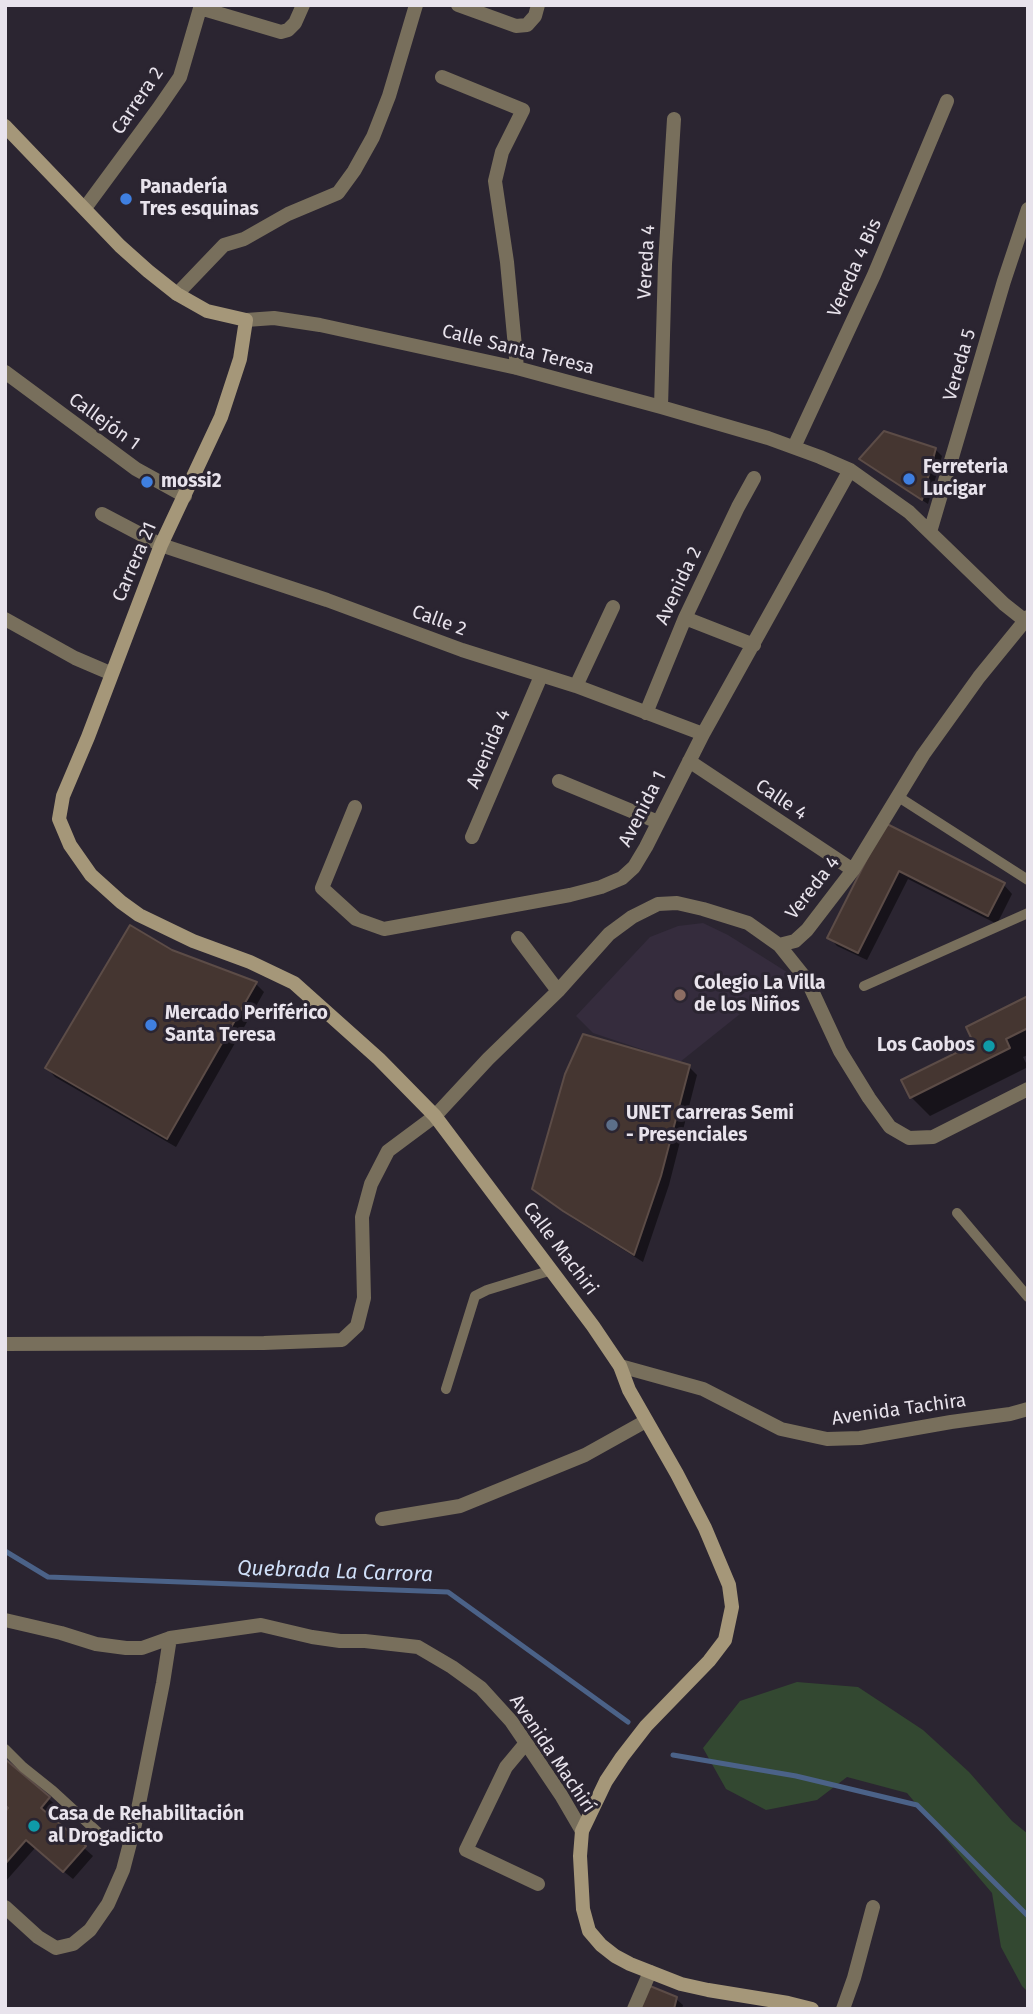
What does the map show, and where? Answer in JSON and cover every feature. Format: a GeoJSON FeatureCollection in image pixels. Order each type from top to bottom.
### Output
{"type":"FeatureCollection","features":[{"type":"Feature","properties":{"kind":"street"},"geometry":{"type":"LineString","coordinates":[[201,7],[281,32],[289,30],[295,23],[303,5]]}},
{"type":"Feature","properties":{"kind":"street"},"geometry":{"type":"LineString","coordinates":[[177,294],[224,245],[244,239],[288,214],[338,193],[373,137],[389,96],[416,5]]}},
{"type":"Feature","properties":{"kind":"street"},"geometry":{"type":"LineString","coordinates":[[458,5],[516,26],[527,25],[535,16],[538,5]]}},
{"type":"Feature","properties":{"kind":"street","name":"Carrera 2"},"geometry":{"type":"LineString","coordinates":[[85,208],[180,77],[201,7]]}},
{"type":"Feature","properties":{"kind":"street"},"geometry":{"type":"LineString","coordinates":[[442,77],[523,110],[502,152],[495,181],[507,261],[517,368]]}},
{"type":"Feature","properties":{"kind":"street","name":"Vereda 4 Bis"},"geometry":{"type":"LineString","coordinates":[[794,447],[874,275],[947,101]]}},
{"type":"Feature","properties":{"kind":"street","name":"Vereda 4"},"geometry":{"type":"LineString","coordinates":[[661,407],[665,264],[674,119]]}},
{"type":"Feature","properties":{"kind":"street","name":"Calle Santa Teresa"},"geometry":{"type":"LineString","coordinates":[[5,126],[120,246],[177,294],[207,311],[246,320],[274,318],[320,325],[517,368],[794,447],[850,470],[909,512],[997,597],[1027,620]]}},
{"type":"Feature","properties":{"kind":"street","name":"Vereda 5"},"geometry":{"type":"LineString","coordinates":[[930,532],[1028,209]]}},
{"type":"Feature","properties":{"kind":"street","name":"Carrera 21"},"geometry":{"type":"LineString","coordinates":[[59,819],[63,796],[161,545],[221,417],[240,359],[246,320]]}},
{"type":"Feature","properties":{"kind":"street","name":"Callejón 1"},"geometry":{"type":"LineString","coordinates":[[5,372],[136,469],[185,496]]}},
{"type":"Feature","properties":{"kind":"street","name":"Avenida 1"},"geometry":{"type":"LineString","coordinates":[[355,807],[321,888],[356,919],[384,929],[601,887],[622,878],[634,867],[703,734],[850,470]]}},
{"type":"Feature","properties":{"kind":"street","name":"Avenida 2"},"geometry":{"type":"LineString","coordinates":[[646,713],[685,618],[754,478]]}},
{"type":"Feature","properties":{"kind":"street","name":"Calle 2"},"geometry":{"type":"LineString","coordinates":[[102,514],[161,545],[327,600],[462,650],[576,686],[703,734]]}},
{"type":"Feature","properties":{"kind":"street"},"geometry":{"type":"LineString","coordinates":[[576,686],[613,607]]}},
{"type":"Feature","properties":{"kind":"street"},"geometry":{"type":"LineString","coordinates":[[685,618],[754,645]]}},
{"type":"Feature","properties":{"kind":"street"},"geometry":{"type":"LineString","coordinates":[[5,619],[75,658],[110,673]]}},
{"type":"Feature","properties":{"kind":"street","name":"Vereda 4"},"geometry":{"type":"LineString","coordinates":[[5,1344],[342,1340],[357,1326],[364,1298],[362,1217],[371,1184],[388,1151],[435,1116],[610,934],[632,917],[658,904],[677,904],[748,923],[779,945],[795,941],[807,930],[853,870],[923,755],[979,677],[1027,620]]}},
{"type":"Feature","properties":{"kind":"street"},"geometry":{"type":"LineString","coordinates":[[462,650],[468,635]]}},
{"type":"Feature","properties":{"kind":"street","name":"Avenida 4"},"geometry":{"type":"LineString","coordinates":[[472,837],[541,676]]}},
{"type":"Feature","properties":{"kind":"street","name":"Calle 4"},"geometry":{"type":"LineString","coordinates":[[689,761],[853,870]]}},
{"type":"Feature","properties":{"kind":"street"},"geometry":{"type":"LineString","coordinates":[[559,781],[658,822]]}},
{"type":"Feature","properties":{"kind":"street","name":"Calle Machiri"},"geometry":{"type":"LineString","coordinates":[[59,819],[70,845],[91,875],[121,902],[139,915],[193,941],[250,962],[294,983],[379,1059],[435,1116],[552,1270],[620,1366],[629,1390],[705,1528],[729,1585],[732,1607],[725,1640],[709,1661],[646,1726],[622,1757],[606,1781],[582,1831]]}},
{"type":"Feature","properties":{"kind":"street"},"geometry":{"type":"LineString","coordinates":[[518,938],[558,991]]}},
{"type":"Feature","properties":{"kind":"street"},"geometry":{"type":"LineString","coordinates":[[779,945],[807,980],[839,1051],[869,1098],[890,1127],[909,1138],[933,1137],[1028,1089]]}},
{"type":"Feature","properties":{"kind":"street","name":"Avenida Tachira"},"geometry":{"type":"LineString","coordinates":[[620,1366],[703,1389],[781,1429],[827,1439],[860,1438],[1028,1409]]}},
{"type":"Feature","properties":{"kind":"street"},"geometry":{"type":"LineString","coordinates":[[382,1519],[471,1502],[585,1455],[646,1421]]}},
{"type":"Feature","properties":{"kind":"street","name":"Avenida Machirí"},"geometry":{"type":"LineString","coordinates":[[5,1620],[96,1644],[126,1648],[142,1648],[170,1638],[219,1629],[261,1625],[340,1641],[418,1647],[481,1688],[511,1721],[561,1795],[582,1831],[580,1856],[583,1909],[589,1931],[601,1945],[630,1965],[681,1984],[812,2009]]}},
{"type":"Feature","properties":{"kind":"street"},"geometry":{"type":"LineString","coordinates":[[5,1907],[38,1937],[56,1948],[73,1944],[90,1930],[108,1904],[123,1870],[135,1824],[170,1638]]}},
{"type":"Feature","properties":{"kind":"street"},"geometry":{"type":"LineString","coordinates":[[526,1743],[506,1767],[466,1850],[538,1884]]}},
{"type":"Feature","properties":{"kind":"street"},"geometry":{"type":"LineString","coordinates":[[843,2009],[873,1908]]}},
{"type":"Feature","properties":{"kind":"street"},"geometry":{"type":"LineString","coordinates":[[634,2009],[650,1972]]}},
{"type":"Feature","properties":{"kind":"lane"},"geometry":{"type":"LineString","coordinates":[[897,796],[1028,880]]}},
{"type":"Feature","properties":{"kind":"lane"},"geometry":{"type":"LineString","coordinates":[[864,986],[1028,913]]}},
{"type":"Feature","properties":{"kind":"lane"},"geometry":{"type":"LineString","coordinates":[[957,1213],[1028,1297]]}},
{"type":"Feature","properties":{"kind":"lane"},"geometry":{"type":"LineString","coordinates":[[446,1389],[475,1296],[552,1270]]}},
{"type":"Feature","properties":{"kind":"lane"},"geometry":{"type":"LineString","coordinates":[[5,1749],[102,1836]]}},
{"type":"Feature","properties":{"kind":"shaded area","name":"Colegio La Villa de los Niños"},"geometry":{"type":"Polygon","coordinates":[[[703,923],[728,935],[790,974],[680,1062],[593,1033],[576,1016],[650,937],[678,926],[703,923]]]}},
{"type":"Feature","properties":{"kind":"green space"},"geometry":{"type":"Polygon","coordinates":[[[797,1682],[858,1687],[923,1730],[969,1772],[1012,1821],[1028,1834],[1028,1992],[1001,1947],[992,1893],[907,1793],[847,1777],[817,1800],[766,1810],[726,1789],[703,1748],[740,1701],[797,1682]]]}},
{"type":"Feature","properties":{"kind":"building","name":"Ferreteria Lucigar"},"geometry":{"type":"Polygon","coordinates":[[[884,431],[936,448],[922,500],[859,459],[884,431]]]}},
{"type":"Feature","properties":{"kind":"building"},"geometry":{"type":"Polygon","coordinates":[[[885,823],[1005,883],[988,916],[899,871],[858,953],[827,938],[885,823]]]}},
{"type":"Feature","properties":{"kind":"building","name":"Mercado Periférico Santa Teresa"},"geometry":{"type":"Polygon","coordinates":[[[130,925],[172,950],[257,982],[167,1139],[45,1068],[130,925]]]}},
{"type":"Feature","properties":{"kind":"building","name":"Los Caobos"},"geometry":{"type":"Polygon","coordinates":[[[1028,996],[1028,1028],[1006,1039],[1010,1048],[910,1098],[901,1080],[974,1044],[966,1027],[1028,996]]]}},
{"type":"Feature","properties":{"kind":"building","name":"UNET carreras Semi - Presenciales"},"geometry":{"type":"Polygon","coordinates":[[[583,1034],[690,1065],[661,1176],[634,1255],[532,1189],[565,1074],[583,1034]]]}},
{"type":"Feature","properties":{"kind":"building","name":"Casa de Rehabilitación al Drogadicto"},"geometry":{"type":"Polygon","coordinates":[[[5,1759],[50,1797],[41,1808],[86,1846],[63,1872],[26,1840],[5,1864],[5,1812],[8,1808],[5,1805],[5,1759]]]}},
{"type":"Feature","properties":{"kind":"building"},"geometry":{"type":"Polygon","coordinates":[[[650,1986],[677,1997],[674,2009],[638,2009],[650,1986]]]}},
{"type":"Feature","properties":{"kind":"waterway","name":"Quebrada La Carrora"},"geometry":{"type":"LineString","coordinates":[[5,1551],[48,1577],[448,1592],[628,1722]]}},
{"type":"Feature","properties":{"kind":"waterway","name":"Quebrada La Carrora"},"geometry":{"type":"LineString","coordinates":[[673,1755],[796,1776],[917,1805],[1028,1916]]}},
{"type":"Feature","properties":{"kind":"place","name":"Panadería Tres esquinas"},"geometry":{"type":"Point","coordinates":[126,199]}},
{"type":"Feature","properties":{"kind":"place","name":"Ferreteria Lucigar"},"geometry":{"type":"Point","coordinates":[909,479]}},
{"type":"Feature","properties":{"kind":"place","name":"mossi2"},"geometry":{"type":"Point","coordinates":[147,482]}},
{"type":"Feature","properties":{"kind":"place","name":"Colegio La Villa de los Niños"},"geometry":{"type":"Point","coordinates":[680,995]}},
{"type":"Feature","properties":{"kind":"place","name":"Mercado Periférico Santa Teresa"},"geometry":{"type":"Point","coordinates":[151,1025]}},
{"type":"Feature","properties":{"kind":"place","name":"Los Caobos"},"geometry":{"type":"Point","coordinates":[989,1046]}},
{"type":"Feature","properties":{"kind":"place","name":"UNET carreras Semi - Presenciales"},"geometry":{"type":"Point","coordinates":[612,1125]}},
{"type":"Feature","properties":{"kind":"place","name":"Casa de Rehabilitación al Drogadicto"},"geometry":{"type":"Point","coordinates":[34,1826]}}]}
